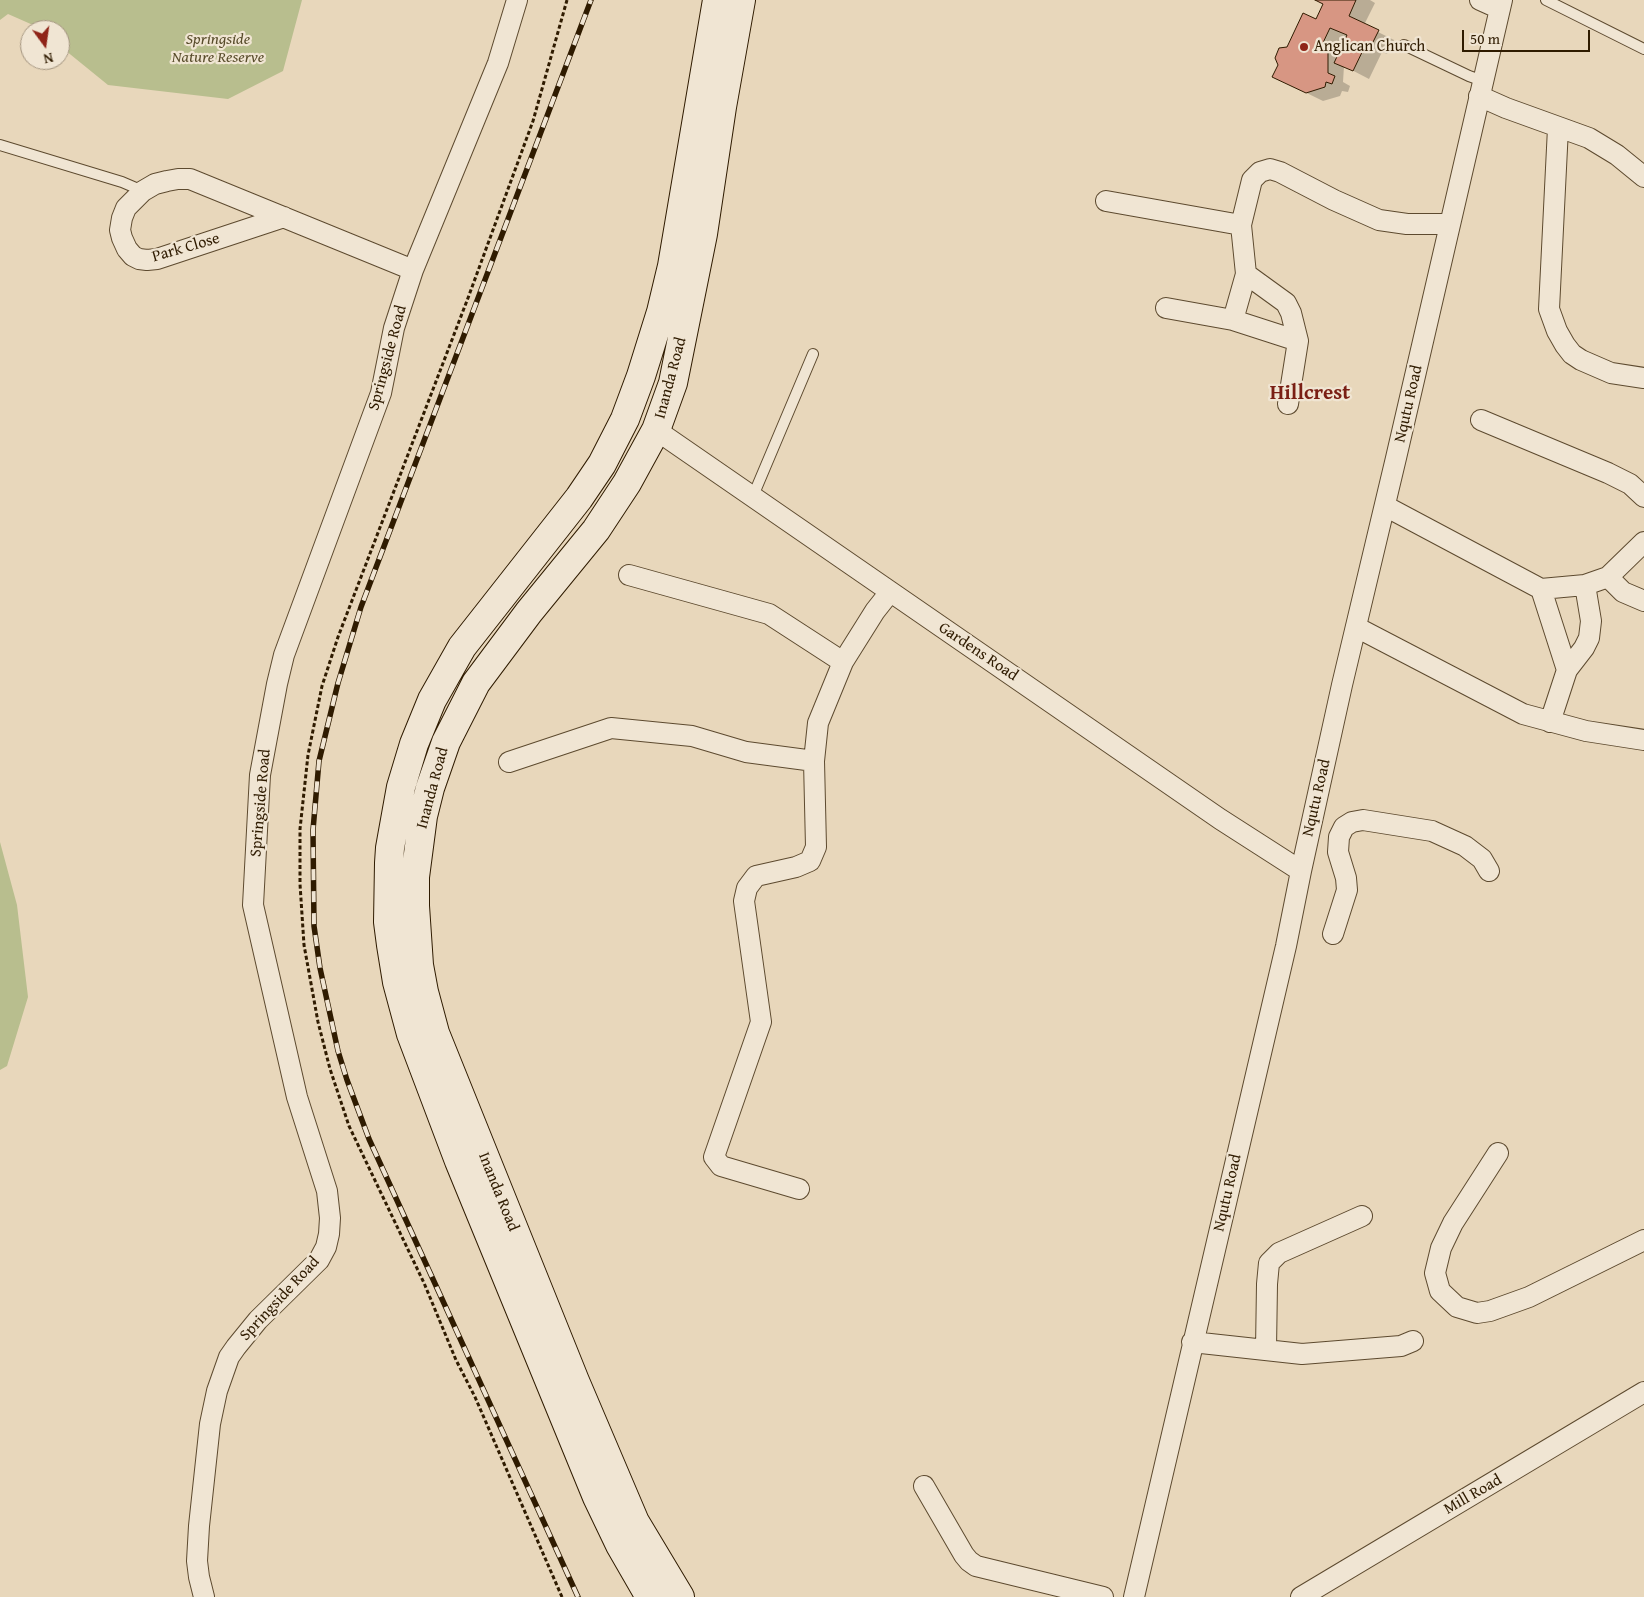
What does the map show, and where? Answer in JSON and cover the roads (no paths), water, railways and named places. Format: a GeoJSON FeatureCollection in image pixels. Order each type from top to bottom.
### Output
{"type":"FeatureCollection","features":[{"type":"Feature","properties":{"kind":"main road","name":"Inanda Road"},"geometry":{"type":"LineString","coordinates":[[650,1597],[620,1545],[597,1497],[459,1161],[411,1034],[397,982],[388,922],[389,863],[401,787],[414,744],[432,700],[462,647],[579,498],[602,464],[625,419],[642,376],[659,320],[672,266],[717,0]]}},
{"type":"Feature","properties":{"kind":"main road","name":"Inanda Road"},"geometry":{"type":"LineString","coordinates":[[680,1597],[635,1522],[571,1372],[435,1033],[419,965],[415,906],[416,877],[424,816],[430,788],[454,723],[476,683],[502,646],[596,530],[627,483],[656,430],[673,383],[685,326],[703,234],[722,107],[741,0]]}},
{"type":"Feature","properties":{"kind":"street","name":"Springside Road"},"geometry":{"type":"LineString","coordinates":[[204,1597],[197,1561],[199,1526],[210,1424],[217,1391],[230,1357],[236,1347],[258,1320],[319,1260],[326,1248],[330,1226],[327,1191],[297,1097],[253,905],[260,775],[277,684],[284,655],[381,393],[394,328],[413,270],[498,62],[518,0]]}},
{"type":"Feature","properties":{"kind":"street"},"geometry":{"type":"LineString","coordinates":[[1480,0],[1501,5]]}},
{"type":"Feature","properties":{"kind":"street","name":"Nqutu Road"},"geometry":{"type":"LineString","coordinates":[[1134,1597],[1286,946],[1356,627],[1501,5]]}},
{"type":"Feature","properties":{"kind":"street"},"geometry":{"type":"LineString","coordinates":[[1481,88],[1506,108],[1589,138],[1617,155],[1644,177]]}},
{"type":"Feature","properties":{"kind":"street"},"geometry":{"type":"LineString","coordinates":[[1558,128],[1549,299],[1551,315],[1565,345],[1572,354],[1611,373],[1644,378]]}},
{"type":"Feature","properties":{"kind":"street"},"geometry":{"type":"LineString","coordinates":[[1233,320],[1246,274],[1241,225],[1252,180],[1260,172],[1270,169],[1280,172],[1378,220],[1407,224],[1450,224]]}},
{"type":"Feature","properties":{"kind":"street","name":"Park Close"},"geometry":{"type":"LineString","coordinates":[[284,217],[157,259],[138,259],[127,249],[120,230],[126,208],[143,191],[155,184],[178,179],[190,179],[284,217],[413,270]]}},
{"type":"Feature","properties":{"kind":"street"},"geometry":{"type":"LineString","coordinates":[[1106,200],[1241,225]]}},
{"type":"Feature","properties":{"kind":"street"},"geometry":{"type":"LineString","coordinates":[[1246,274],[1288,306],[1293,316],[1298,341],[1288,404]]}},
{"type":"Feature","properties":{"kind":"street"},"geometry":{"type":"LineString","coordinates":[[1166,308],[1233,320],[1298,341]]}},
{"type":"Feature","properties":{"kind":"street"},"geometry":{"type":"LineString","coordinates":[[1481,420],[1608,473],[1630,484],[1644,497]]}},
{"type":"Feature","properties":{"kind":"street","name":"Gardens Road"},"geometry":{"type":"LineString","coordinates":[[656,430],[1220,819],[1301,871]]}},
{"type":"Feature","properties":{"kind":"street"},"geometry":{"type":"LineString","coordinates":[[1385,506],[1541,588],[1585,584],[1608,577],[1644,542]]}},
{"type":"Feature","properties":{"kind":"street"},"geometry":{"type":"LineString","coordinates":[[629,575],[768,614],[843,662]]}},
{"type":"Feature","properties":{"kind":"street"},"geometry":{"type":"LineString","coordinates":[[1608,577],[1623,592],[1644,601]]}},
{"type":"Feature","properties":{"kind":"street"},"geometry":{"type":"LineString","coordinates":[[1550,722],[1567,670],[1584,648],[1589,638],[1591,621],[1585,584]]}},
{"type":"Feature","properties":{"kind":"street"},"geometry":{"type":"LineString","coordinates":[[1541,588],[1567,670]]}},
{"type":"Feature","properties":{"kind":"street"},"geometry":{"type":"LineString","coordinates":[[799,1189],[721,1166],[714,1157],[761,1022],[744,901],[747,888],[756,876],[810,861],[816,847],[814,761],[818,724],[843,662],[875,611],[890,592]]}},
{"type":"Feature","properties":{"kind":"street"},"geometry":{"type":"LineString","coordinates":[[1356,627],[1523,714],[1586,731],[1644,740]]}},
{"type":"Feature","properties":{"kind":"street"},"geometry":{"type":"LineString","coordinates":[[509,762],[611,728],[692,736],[746,752],[814,761]]}},
{"type":"Feature","properties":{"kind":"street"},"geometry":{"type":"LineString","coordinates":[[1335,835],[1344,827],[1358,820],[1432,831],[1465,846],[1482,860],[1489,871]]}},
{"type":"Feature","properties":{"kind":"street"},"geometry":{"type":"LineString","coordinates":[[1312,822],[1335,835]]}},
{"type":"Feature","properties":{"kind":"street"},"geometry":{"type":"LineString","coordinates":[[1333,934],[1347,890],[1345,873],[1335,835]]}},
{"type":"Feature","properties":{"kind":"street"},"geometry":{"type":"LineString","coordinates":[[1498,1153],[1453,1223],[1441,1248],[1435,1273],[1440,1291],[1457,1307],[1477,1313],[1490,1311],[1530,1297],[1644,1240]]}},
{"type":"Feature","properties":{"kind":"street"},"geometry":{"type":"LineString","coordinates":[[1266,1349],[1269,1264],[1279,1253],[1362,1216]]}},
{"type":"Feature","properties":{"kind":"street"},"geometry":{"type":"LineString","coordinates":[[1192,1342],[1302,1354],[1401,1346],[1413,1341]]}},
{"type":"Feature","properties":{"kind":"street","name":"Mill Road"},"geometry":{"type":"LineString","coordinates":[[1301,1597],[1644,1392]]}},
{"type":"Feature","properties":{"kind":"street"},"geometry":{"type":"LineString","coordinates":[[924,1486],[964,1555],[976,1566],[1103,1597]]}},
{"type":"Feature","properties":{"kind":"lane"},"geometry":{"type":"LineString","coordinates":[[1546,0],[1644,49]]}},
{"type":"Feature","properties":{"kind":"lane"},"geometry":{"type":"LineString","coordinates":[[1404,45],[1469,76],[1481,88]]}},
{"type":"Feature","properties":{"kind":"lane"},"geometry":{"type":"LineString","coordinates":[[0,145],[122,182],[143,191]]}},
{"type":"Feature","properties":{"kind":"lane"},"geometry":{"type":"LineString","coordinates":[[753,496],[813,354]]}},
{"type":"Feature","properties":{"kind":"railway"},"geometry":{"type":"LineString","coordinates":[[578,1597],[369,1139],[347,1080],[338,1051],[320,968],[314,926],[313,830],[319,761],[338,683],[361,607],[591,0]]}},
{"type":"Feature","properties":{"kind":"place","name":"Anglican Church"},"geometry":{"type":"Point","coordinates":[1304,47]}},
{"type":"Feature","properties":{"kind":"district","name":"Hillcrest"},"geometry":{"type":"Point","coordinates":[1310,394]}},
{"type":"Feature","properties":{"kind":"park label","name":"Springside Nature Reserve"},"geometry":{"type":"Point","coordinates":[218,49]}}]}
